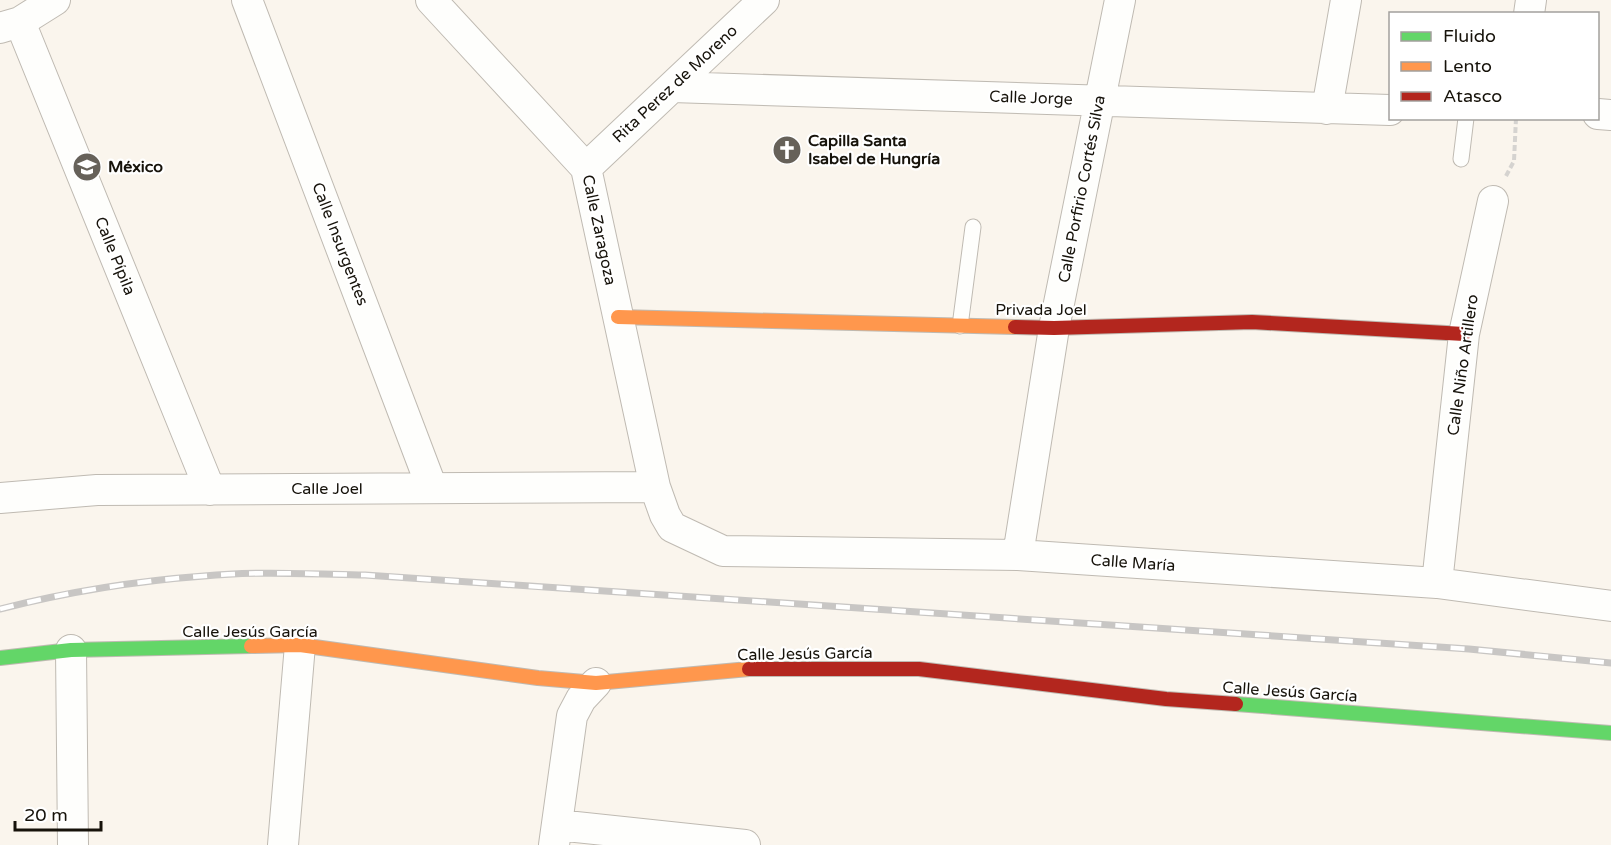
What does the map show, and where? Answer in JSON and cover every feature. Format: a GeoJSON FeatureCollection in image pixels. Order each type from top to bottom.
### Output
{"type":"FeatureCollection","features":[{"type":"Feature","properties":{"kind":"street"},"geometry":{"type":"LineString","coordinates":[[10,25],[55,0]]}},
{"type":"Feature","properties":{"kind":"street","name":"Calle Insurgentes"},"geometry":{"type":"LineString","coordinates":[[247,0],[432,488]]}},
{"type":"Feature","properties":{"kind":"street","name":"Calle Zaragoza"},"geometry":{"type":"LineString","coordinates":[[431,0],[586,168],[660,501]]}},
{"type":"Feature","properties":{"kind":"street","name":"Calle Porfirio Cortés Silva"},"geometry":{"type":"LineString","coordinates":[[1018,555],[1054,328],[1120,0]]}},
{"type":"Feature","properties":{"kind":"street"},"geometry":{"type":"LineString","coordinates":[[1327,109],[1346,0]]}},
{"type":"Feature","properties":{"kind":"street","name":"Rita Perez de Moreno"},"geometry":{"type":"LineString","coordinates":[[586,168],[760,2]]}},
{"type":"Feature","properties":{"kind":"street","name":"Calle Pípila"},"geometry":{"type":"LineString","coordinates":[[10,25],[210,490]]}},
{"type":"Feature","properties":{"kind":"street","name":"Calle Jorge"},"geometry":{"type":"LineString","coordinates":[[672,87],[1389,110]]}},
{"type":"Feature","properties":{"kind":"street","name":"Calle Niño Artillero"},"geometry":{"type":"LineString","coordinates":[[1437,583],[1464,334],[1492,201]]}},
{"type":"Feature","properties":{"kind":"street","name":"Privada Joel"},"geometry":{"type":"LineString","coordinates":[[618,317],[1054,328],[1252,322],[1464,334]]}},
{"type":"Feature","properties":{"kind":"street","name":"Calle Joel"},"geometry":{"type":"LineString","coordinates":[[0,498],[97,490],[432,488],[660,501]]}},
{"type":"Feature","properties":{"kind":"street","name":"Calle María"},"geometry":{"type":"LineString","coordinates":[[660,501],[672,527],[723,551],[1018,555],[1437,583],[1611,606]]}},
{"type":"Feature","properties":{"kind":"street"},"geometry":{"type":"LineString","coordinates":[[283,845],[300,645]]}},
{"type":"Feature","properties":{"kind":"street","name":"Calle Jesús García"},"geometry":{"type":"LineString","coordinates":[[0,658],[71,650],[300,645],[538,678],[596,683],[749,669],[919,669],[1166,699],[1611,733]]}},
{"type":"Feature","properties":{"kind":"street"},"geometry":{"type":"LineString","coordinates":[[71,650],[73,845]]}},
{"type":"Feature","properties":{"kind":"street"},"geometry":{"type":"LineString","coordinates":[[596,683],[581,699],[572,716],[556,835],[745,845]]}},
{"type":"Feature","properties":{"kind":"lane"},"geometry":{"type":"LineString","coordinates":[[1461,159],[1466,120]]}},
{"type":"Feature","properties":{"kind":"lane"},"geometry":{"type":"LineString","coordinates":[[960,326],[973,227]]}},
{"type":"Feature","properties":{"kind":"path"},"geometry":{"type":"LineString","coordinates":[[1492,201],[1514,161],[1516,120]]}},
{"type":"Feature","properties":{"kind":"railway"},"geometry":{"type":"LineString","coordinates":[[0,609],[76,592],[178,578],[264,573],[365,575],[1469,649],[1611,663]]}},
{"type":"Feature","properties":{"kind":"traffic: fast"},"geometry":{"type":"LineString","coordinates":[[0,658],[71,650],[251,646]]}},
{"type":"Feature","properties":{"kind":"traffic: fast"},"geometry":{"type":"LineString","coordinates":[[1236,704],[1611,733]]}},
{"type":"Feature","properties":{"kind":"traffic: slow"},"geometry":{"type":"LineString","coordinates":[[618,317],[1015,327]]}},
{"type":"Feature","properties":{"kind":"traffic: slow"},"geometry":{"type":"LineString","coordinates":[[251,646],[300,645],[538,678],[596,683],[749,669]]}},
{"type":"Feature","properties":{"kind":"traffic: jam"},"geometry":{"type":"LineString","coordinates":[[1015,327],[1054,328],[1252,322],[1464,334]]}},
{"type":"Feature","properties":{"kind":"traffic: jam"},"geometry":{"type":"LineString","coordinates":[[749,669],[919,669],[1166,699],[1236,704]]}},
{"type":"Feature","properties":{"kind":"place","name":"Capilla Santa Isabel de Hungría"},"geometry":{"type":"Point","coordinates":[787,150]}},
{"type":"Feature","properties":{"kind":"place","name":"México"},"geometry":{"type":"Point","coordinates":[87,167]}}]}
